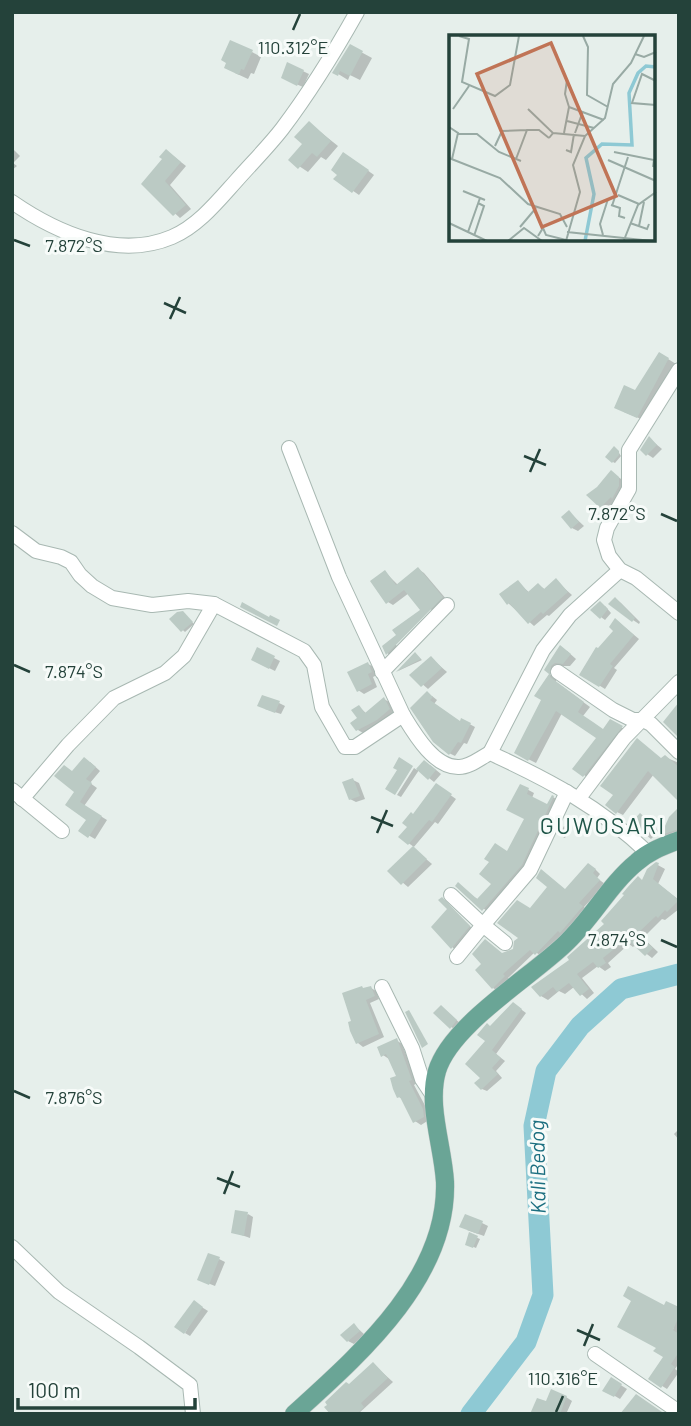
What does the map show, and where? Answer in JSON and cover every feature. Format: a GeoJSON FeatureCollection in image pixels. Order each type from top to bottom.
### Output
{"type":"FeatureCollection","features":[{"type":"Feature","properties":{"kind":"main road"},"geometry":{"type":"LineString","coordinates":[[294,1414],[382,1330],[433,1247],[445,1201],[442,1150],[434,1097],[437,1071],[446,1054],[499,998],[566,943],[621,877],[648,853],[679,840]]}},
{"type":"Feature","properties":{"kind":"street"},"geometry":{"type":"LineString","coordinates":[[12,202],[70,235],[102,243],[150,242],[179,233],[199,220],[280,131],[316,81],[357,12]]}},
{"type":"Feature","properties":{"kind":"street"},"geometry":{"type":"LineString","coordinates":[[679,370],[628,452],[629,489],[607,528],[604,540],[609,556],[620,569],[636,578],[679,612]]}},
{"type":"Feature","properties":{"kind":"street"},"geometry":{"type":"LineString","coordinates":[[289,448],[339,577],[403,715],[432,753],[449,766],[469,765],[490,753],[543,650],[570,615],[620,569]]}},
{"type":"Feature","properties":{"kind":"street"},"geometry":{"type":"LineString","coordinates":[[12,533],[36,551],[71,562],[92,586],[112,598],[152,605],[188,601],[214,604],[304,651],[314,665],[323,707],[345,747],[355,747],[403,715]]}},
{"type":"Feature","properties":{"kind":"street"},"geometry":{"type":"LineString","coordinates":[[62,831],[17,795],[114,698],[165,673],[184,656],[214,604]]}},
{"type":"Feature","properties":{"kind":"street"},"geometry":{"type":"LineString","coordinates":[[382,673],[447,605]]}},
{"type":"Feature","properties":{"kind":"street"},"geometry":{"type":"LineString","coordinates":[[558,672],[613,710],[634,720],[651,724],[679,752]]}},
{"type":"Feature","properties":{"kind":"street"},"geometry":{"type":"LineString","coordinates":[[457,957],[530,870],[573,795],[679,682]]}},
{"type":"Feature","properties":{"kind":"street"},"geometry":{"type":"LineString","coordinates":[[490,753],[573,795],[618,826],[648,853]]}},
{"type":"Feature","properties":{"kind":"street"},"geometry":{"type":"LineString","coordinates":[[451,895],[505,943]]}},
{"type":"Feature","properties":{"kind":"street"},"geometry":{"type":"LineString","coordinates":[[382,987],[412,1048],[422,1079],[434,1097]]}},
{"type":"Feature","properties":{"kind":"street"},"geometry":{"type":"LineString","coordinates":[[14,1251],[58,1292],[190,1385],[193,1414]]}},
{"type":"Feature","properties":{"kind":"street"},"geometry":{"type":"LineString","coordinates":[[595,1354],[679,1412]]}},
{"type":"Feature","properties":{"kind":"building"},"geometry":{"type":"Polygon","coordinates":[[[230,40],[253,50],[239,75],[224,68],[226,63],[221,60],[230,40]]]}},
{"type":"Feature","properties":{"kind":"building"},"geometry":{"type":"Polygon","coordinates":[[[350,44],[363,51],[350,76],[340,71],[338,76],[332,73],[350,44]]]}},
{"type":"Feature","properties":{"kind":"building"},"geometry":{"type":"Polygon","coordinates":[[[287,62],[304,70],[297,86],[281,78],[287,62]]]}},
{"type":"Feature","properties":{"kind":"building"},"geometry":{"type":"Polygon","coordinates":[[[309,121],[331,141],[317,157],[312,153],[298,169],[288,160],[302,144],[294,137],[309,121]]]}},
{"type":"Feature","properties":{"kind":"building"},"geometry":{"type":"Polygon","coordinates":[[[166,149],[181,162],[165,181],[186,205],[173,216],[141,184],[162,159],[159,157],[166,149]]]}},
{"type":"Feature","properties":{"kind":"building"},"geometry":{"type":"Polygon","coordinates":[[[343,152],[369,170],[352,193],[333,179],[337,175],[331,170],[343,152]]]}},
{"type":"Feature","properties":{"kind":"building"},"geometry":{"type":"Polygon","coordinates":[[[659,352],[669,358],[637,418],[614,408],[624,385],[635,390],[659,352]]]}},
{"type":"Feature","properties":{"kind":"building"},"geometry":{"type":"Polygon","coordinates":[[[649,436],[657,445],[646,456],[640,450],[649,436]]]}},
{"type":"Feature","properties":{"kind":"building"},"geometry":{"type":"Polygon","coordinates":[[[614,446],[619,455],[612,463],[605,457],[614,446]]]}},
{"type":"Feature","properties":{"kind":"building"},"geometry":{"type":"Polygon","coordinates":[[[611,470],[619,477],[619,486],[612,499],[611,497],[600,508],[586,495],[597,487],[611,470]]]}},
{"type":"Feature","properties":{"kind":"building"},"geometry":{"type":"Polygon","coordinates":[[[569,510],[579,522],[571,529],[561,517],[569,510]]]}},
{"type":"Feature","properties":{"kind":"building"},"geometry":{"type":"Polygon","coordinates":[[[418,567],[443,597],[386,655],[382,646],[396,635],[392,630],[420,610],[404,590],[386,604],[370,581],[385,570],[396,585],[418,567]]]}},
{"type":"Feature","properties":{"kind":"building"},"geometry":{"type":"Polygon","coordinates":[[[556,578],[568,592],[528,624],[499,594],[518,580],[528,592],[538,583],[544,589],[556,578]]]}},
{"type":"Feature","properties":{"kind":"building"},"geometry":{"type":"Polygon","coordinates":[[[615,597],[635,618],[632,622],[608,604],[615,597]]]}},
{"type":"Feature","properties":{"kind":"building"},"geometry":{"type":"Polygon","coordinates":[[[600,601],[608,609],[600,619],[590,610],[600,601]]]}},
{"type":"Feature","properties":{"kind":"building"},"geometry":{"type":"Polygon","coordinates":[[[242,602],[280,620],[277,626],[240,607],[242,602]]]}},
{"type":"Feature","properties":{"kind":"building"},"geometry":{"type":"Polygon","coordinates":[[[183,611],[193,622],[181,632],[169,619],[177,612],[183,611]]]}},
{"type":"Feature","properties":{"kind":"building"},"geometry":{"type":"Polygon","coordinates":[[[615,618],[634,635],[610,664],[613,666],[599,687],[579,675],[596,647],[613,631],[609,627],[615,618]]]}},
{"type":"Feature","properties":{"kind":"building"},"geometry":{"type":"Polygon","coordinates":[[[560,645],[571,654],[563,664],[555,663],[551,666],[550,677],[584,702],[578,712],[603,729],[610,719],[623,726],[583,777],[572,769],[596,738],[556,711],[528,761],[514,753],[541,700],[534,696],[549,674],[544,670],[560,645]]]}},
{"type":"Feature","properties":{"kind":"building"},"geometry":{"type":"Polygon","coordinates":[[[257,647],[275,656],[269,669],[251,660],[257,647]]]}},
{"type":"Feature","properties":{"kind":"building"},"geometry":{"type":"Polygon","coordinates":[[[415,652],[421,659],[396,672],[415,652]]]}},
{"type":"Feature","properties":{"kind":"building"},"geometry":{"type":"Polygon","coordinates":[[[431,656],[442,668],[421,687],[409,675],[431,656]]]}},
{"type":"Feature","properties":{"kind":"building"},"geometry":{"type":"Polygon","coordinates":[[[368,662],[372,672],[368,674],[372,684],[357,692],[347,672],[368,662]]]}},
{"type":"Feature","properties":{"kind":"building"},"geometry":{"type":"Polygon","coordinates":[[[427,691],[433,697],[430,700],[460,721],[461,718],[471,723],[461,743],[458,742],[449,755],[433,742],[410,708],[427,691]]]}},
{"type":"Feature","properties":{"kind":"building"},"geometry":{"type":"Polygon","coordinates":[[[262,695],[280,701],[275,713],[257,706],[262,695]]]}},
{"type":"Feature","properties":{"kind":"building"},"geometry":{"type":"Polygon","coordinates":[[[384,697],[390,709],[377,720],[356,731],[350,723],[357,718],[351,710],[359,705],[365,713],[384,697]]]}},
{"type":"Feature","properties":{"kind":"building"},"geometry":{"type":"Polygon","coordinates":[[[679,702],[679,738],[663,722],[679,702]]]}},
{"type":"Feature","properties":{"kind":"building"},"geometry":{"type":"Polygon","coordinates":[[[637,738],[661,758],[665,755],[679,767],[679,802],[648,771],[616,814],[605,805],[613,795],[600,786],[637,738]]]}},
{"type":"Feature","properties":{"kind":"building"},"geometry":{"type":"Polygon","coordinates":[[[84,757],[96,767],[86,779],[92,783],[80,802],[102,816],[88,838],[78,831],[86,820],[65,805],[74,792],[54,776],[64,765],[72,771],[84,757]]]}},
{"type":"Feature","properties":{"kind":"building"},"geometry":{"type":"Polygon","coordinates":[[[399,757],[413,766],[395,795],[385,789],[397,770],[393,768],[399,757]]]}},
{"type":"Feature","properties":{"kind":"building"},"geometry":{"type":"Polygon","coordinates":[[[424,760],[436,770],[428,780],[416,769],[424,760]]]}},
{"type":"Feature","properties":{"kind":"building"},"geometry":{"type":"Polygon","coordinates":[[[353,778],[360,796],[349,800],[342,782],[353,778]]]}},
{"type":"Feature","properties":{"kind":"building"},"geometry":{"type":"Polygon","coordinates":[[[436,783],[452,794],[432,822],[429,820],[408,845],[398,837],[407,827],[402,823],[411,812],[413,814],[436,783]]]}},
{"type":"Feature","properties":{"kind":"building"},"geometry":{"type":"Polygon","coordinates":[[[520,784],[529,788],[527,794],[547,804],[552,795],[554,796],[522,865],[482,911],[455,886],[458,882],[477,899],[491,884],[479,874],[489,862],[484,859],[495,843],[507,851],[524,819],[506,810],[520,784]]]}},
{"type":"Feature","properties":{"kind":"building"},"geometry":{"type":"Polygon","coordinates":[[[679,807],[679,829],[661,835],[669,817],[679,807]]]}},
{"type":"Feature","properties":{"kind":"building"},"geometry":{"type":"Polygon","coordinates":[[[640,813],[655,826],[645,837],[630,824],[640,813]]]}},
{"type":"Feature","properties":{"kind":"building"},"geometry":{"type":"Polygon","coordinates":[[[413,846],[427,859],[401,885],[387,871],[413,846]]]}},
{"type":"Feature","properties":{"kind":"building"},"geometry":{"type":"Polygon","coordinates":[[[656,862],[659,863],[653,879],[679,900],[638,933],[653,948],[645,956],[629,941],[626,945],[623,942],[603,958],[606,963],[598,968],[593,962],[577,974],[589,989],[580,996],[569,983],[557,992],[553,987],[540,997],[531,987],[569,960],[567,957],[604,924],[601,921],[627,888],[638,876],[642,880],[647,869],[656,862]]]}},
{"type":"Feature","properties":{"kind":"building"},"geometry":{"type":"Polygon","coordinates":[[[588,863],[596,869],[593,873],[600,880],[579,903],[583,906],[560,933],[558,931],[535,955],[530,950],[503,974],[505,976],[492,989],[475,970],[481,964],[472,954],[485,939],[502,953],[513,949],[514,941],[518,938],[497,923],[517,900],[530,908],[547,887],[536,878],[541,869],[565,889],[588,863]]]}},
{"type":"Feature","properties":{"kind":"building"},"geometry":{"type":"Polygon","coordinates":[[[442,897],[470,926],[451,949],[431,927],[447,909],[438,900],[442,897]]]}},
{"type":"Feature","properties":{"kind":"building"},"geometry":{"type":"Polygon","coordinates":[[[362,986],[371,986],[375,996],[366,1000],[379,1034],[356,1044],[350,1031],[348,1022],[351,1021],[342,993],[362,986]]]}},
{"type":"Feature","properties":{"kind":"building"},"geometry":{"type":"Polygon","coordinates":[[[513,1002],[522,1009],[492,1050],[501,1058],[492,1068],[498,1074],[481,1090],[474,1083],[480,1078],[465,1064],[485,1041],[477,1035],[487,1023],[490,1026],[513,1002]]]}},
{"type":"Feature","properties":{"kind":"building"},"geometry":{"type":"Polygon","coordinates":[[[441,1005],[457,1020],[450,1029],[433,1013],[441,1005]]]}},
{"type":"Feature","properties":{"kind":"building"},"geometry":{"type":"Polygon","coordinates":[[[409,1010],[428,1044],[422,1048],[405,1012],[409,1010]]]}},
{"type":"Feature","properties":{"kind":"building"},"geometry":{"type":"Polygon","coordinates":[[[397,1038],[412,1080],[409,1081],[423,1109],[424,1117],[413,1123],[393,1089],[390,1078],[396,1076],[386,1054],[381,1057],[377,1047],[397,1038]]]}},
{"type":"Feature","properties":{"kind":"building"},"geometry":{"type":"Polygon","coordinates":[[[235,1210],[248,1212],[244,1236],[231,1233],[235,1210]]]}},
{"type":"Feature","properties":{"kind":"building"},"geometry":{"type":"Polygon","coordinates":[[[465,1214],[483,1221],[478,1234],[459,1227],[465,1214]]]}},
{"type":"Feature","properties":{"kind":"building"},"geometry":{"type":"Polygon","coordinates":[[[469,1232],[478,1236],[473,1248],[465,1245],[469,1232]]]}},
{"type":"Feature","properties":{"kind":"building"},"geometry":{"type":"Polygon","coordinates":[[[208,1253],[220,1257],[209,1285],[197,1280],[208,1253]]]}},
{"type":"Feature","properties":{"kind":"building"},"geometry":{"type":"Polygon","coordinates":[[[628,1286],[664,1305],[666,1301],[679,1307],[679,1316],[673,1330],[679,1334],[679,1352],[671,1364],[675,1367],[661,1388],[648,1379],[663,1357],[653,1351],[656,1348],[617,1327],[631,1301],[623,1296],[628,1286]]]}},
{"type":"Feature","properties":{"kind":"building"},"geometry":{"type":"Polygon","coordinates":[[[194,1300],[203,1307],[184,1334],[174,1327],[194,1300]]]}},
{"type":"Feature","properties":{"kind":"building"},"geometry":{"type":"Polygon","coordinates":[[[354,1323],[360,1331],[347,1342],[340,1335],[354,1323]]]}},
{"type":"Feature","properties":{"kind":"building"},"geometry":{"type":"Polygon","coordinates":[[[373,1362],[388,1378],[361,1403],[364,1407],[357,1414],[330,1414],[324,1407],[327,1405],[325,1402],[373,1362]]]}},
{"type":"Feature","properties":{"kind":"building"},"geometry":{"type":"Polygon","coordinates":[[[611,1377],[622,1384],[614,1397],[602,1391],[611,1377]]]}},
{"type":"Feature","properties":{"kind":"building"},"geometry":{"type":"Polygon","coordinates":[[[551,1389],[567,1396],[560,1414],[530,1414],[537,1398],[546,1401],[551,1389]]]}},
{"type":"Feature","properties":{"kind":"building"},"geometry":{"type":"Polygon","coordinates":[[[636,1394],[665,1414],[620,1414],[636,1394]]]}},
{"type":"Feature","properties":{"kind":"waterway","name":"Kali Bedog"},"geometry":{"type":"LineString","coordinates":[[471,1414],[526,1342],[543,1295],[534,1126],[546,1071],[580,1026],[621,989],[679,974]]}},
{"type":"Feature","properties":{"kind":"district","name":"GUWOSARI"},"geometry":{"type":"Point","coordinates":[603,826]}}]}
